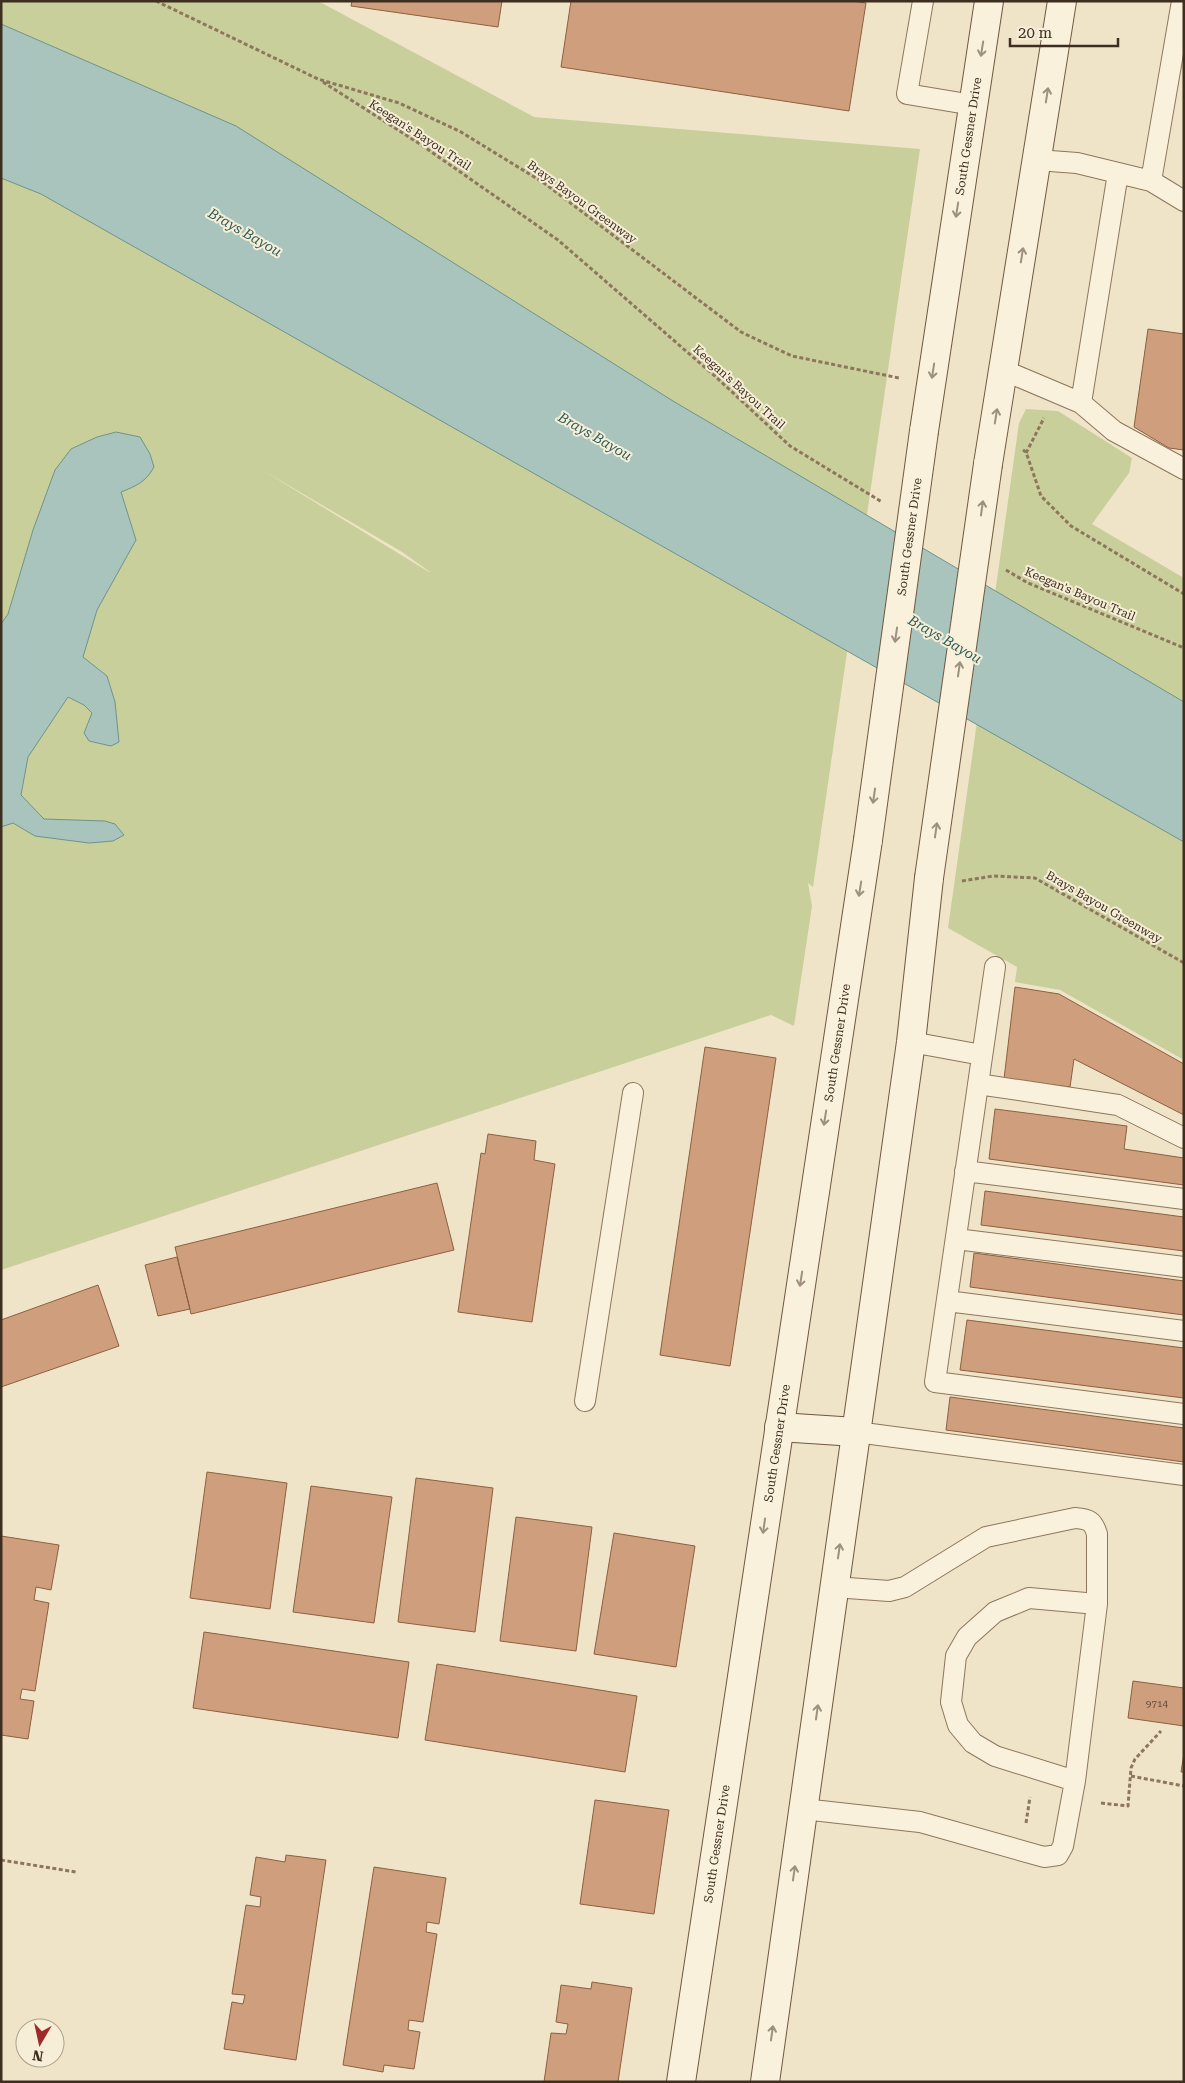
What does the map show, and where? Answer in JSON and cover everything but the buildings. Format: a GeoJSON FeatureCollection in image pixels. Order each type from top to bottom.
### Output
{"type":"FeatureCollection","features":[{"type":"Feature","properties":{"kind":"main road","name":"South Gessner Drive"},"geometry":{"type":"LineString","coordinates":[[681,2082],[778,1427],[868,840],[924,431],[989,1]]}},
{"type":"Feature","properties":{"kind":"main road"},"geometry":{"type":"LineString","coordinates":[[765,2082],[911,1042],[929,878],[988,464],[1062,1]]}},
{"type":"Feature","properties":{"kind":"main road"},"geometry":{"type":"LineString","coordinates":[[778,1427],[856,1432]]}},
{"type":"Feature","properties":{"kind":"lane"},"geometry":{"type":"LineString","coordinates":[[923,1],[907,94],[973,105]]}},
{"type":"Feature","properties":{"kind":"lane"},"geometry":{"type":"LineString","coordinates":[[1151,181],[1182,1]]}},
{"type":"Feature","properties":{"kind":"lane"},"geometry":{"type":"LineString","coordinates":[[1037,160],[1077,163],[1151,181],[1184,201]]}},
{"type":"Feature","properties":{"kind":"lane"},"geometry":{"type":"LineString","coordinates":[[1081,403],[1118,173]]}},
{"type":"Feature","properties":{"kind":"lane"},"geometry":{"type":"LineString","coordinates":[[1003,370],[1081,403],[1114,431],[1184,469]]}},
{"type":"Feature","properties":{"kind":"lane"},"geometry":{"type":"LineString","coordinates":[[995,967],[935,1382],[1184,1414]]}},
{"type":"Feature","properties":{"kind":"lane"},"geometry":{"type":"LineString","coordinates":[[911,1042],[982,1055]]}},
{"type":"Feature","properties":{"kind":"lane"},"geometry":{"type":"LineString","coordinates":[[978,1084],[1118,1104],[1184,1138]]}},
{"type":"Feature","properties":{"kind":"lane"},"geometry":{"type":"LineString","coordinates":[[585,1401],[633,1093]]}},
{"type":"Feature","properties":{"kind":"lane"},"geometry":{"type":"LineString","coordinates":[[965,1171],[1184,1199]]}},
{"type":"Feature","properties":{"kind":"lane"},"geometry":{"type":"LineString","coordinates":[[956,1239],[1184,1267]]}},
{"type":"Feature","properties":{"kind":"lane"},"geometry":{"type":"LineString","coordinates":[[947,1301],[1184,1331]]}},
{"type":"Feature","properties":{"kind":"lane"},"geometry":{"type":"LineString","coordinates":[[856,1432],[1184,1475]]}},
{"type":"Feature","properties":{"kind":"lane"},"geometry":{"type":"LineString","coordinates":[[803,1809],[920,1822],[1044,1857],[1058,1855],[1064,1846],[1076,1781],[1097,1604],[1097,1534],[1094,1524],[1088,1519],[1075,1518],[986,1537],[906,1587],[889,1591],[834,1588]]}},
{"type":"Feature","properties":{"kind":"lane"},"geometry":{"type":"LineString","coordinates":[[1076,1781],[995,1756],[973,1743],[958,1725],[952,1702],[956,1656],[967,1637],[995,1612],[1029,1598],[1097,1604]]}},
{"type":"Feature","properties":{"kind":"path","name":"Brays Bayou Greenway"},"geometry":{"type":"LineString","coordinates":[[156,1],[318,79],[399,102],[461,132],[544,183],[741,332],[792,356],[900,379]]}},
{"type":"Feature","properties":{"kind":"path","name":"Keegan's Bayou Trail"},"geometry":{"type":"LineString","coordinates":[[318,79],[420,144],[558,240],[716,377],[790,446],[886,505]]}},
{"type":"Feature","properties":{"kind":"path"},"geometry":{"type":"LineString","coordinates":[[1057,393],[1026,453],[1041,496],[1071,526],[1184,594]]}},
{"type":"Feature","properties":{"kind":"path","name":"Keegan's Bayou Trail"},"geometry":{"type":"LineString","coordinates":[[1003,569],[1028,583],[1184,648]]}},
{"type":"Feature","properties":{"kind":"path","name":"Brays Bayou Greenway"},"geometry":{"type":"LineString","coordinates":[[959,881],[993,876],[1035,878],[1184,963]]}},
{"type":"Feature","properties":{"kind":"path"},"geometry":{"type":"LineString","coordinates":[[1025,1827],[1030,1796],[1128,1806],[1135,1759],[1161,1731]]}},
{"type":"Feature","properties":{"kind":"path"},"geometry":{"type":"LineString","coordinates":[[1131,1776],[1184,1786]]}},
{"type":"Feature","properties":{"kind":"path"},"geometry":{"type":"LineString","coordinates":[[1,1860],[76,1872]]}},
{"type":"Feature","properties":{"kind":"green space"},"geometry":{"type":"Polygon","coordinates":[[[1,1],[318,1],[534,117],[920,149],[813,887],[808,883],[812,906],[794,1026],[771,1015],[1,1270],[1,1]],[[264,471],[430,572],[402,552],[264,471]]]}},
{"type":"Feature","properties":{"kind":"green space"},"geometry":{"type":"Polygon","coordinates":[[[1026,409],[1058,411],[1132,458],[1129,473],[1092,524],[1184,578],[1184,1060],[1060,990],[1015,982],[1017,967],[948,928],[1019,423],[1026,409]]]}},
{"type":"Feature","properties":{"kind":"water","name":"Brays Bayou"},"geometry":{"type":"Polygon","coordinates":[[[1,24],[236,126],[673,401],[1184,702],[1184,842],[41,194],[1,178],[1,24]]]}},
{"type":"Feature","properties":{"kind":"water"},"geometry":{"type":"Polygon","coordinates":[[[116,432],[140,437],[150,454],[154,467],[140,483],[121,492],[136,540],[97,610],[83,657],[107,676],[115,702],[119,742],[111,746],[89,741],[84,733],[92,713],[84,705],[68,697],[28,757],[21,795],[44,819],[105,821],[115,824],[124,835],[113,841],[89,843],[35,836],[13,823],[1,827],[1,624],[8,614],[33,530],[55,470],[71,449],[97,437],[116,432]]]}}]}
